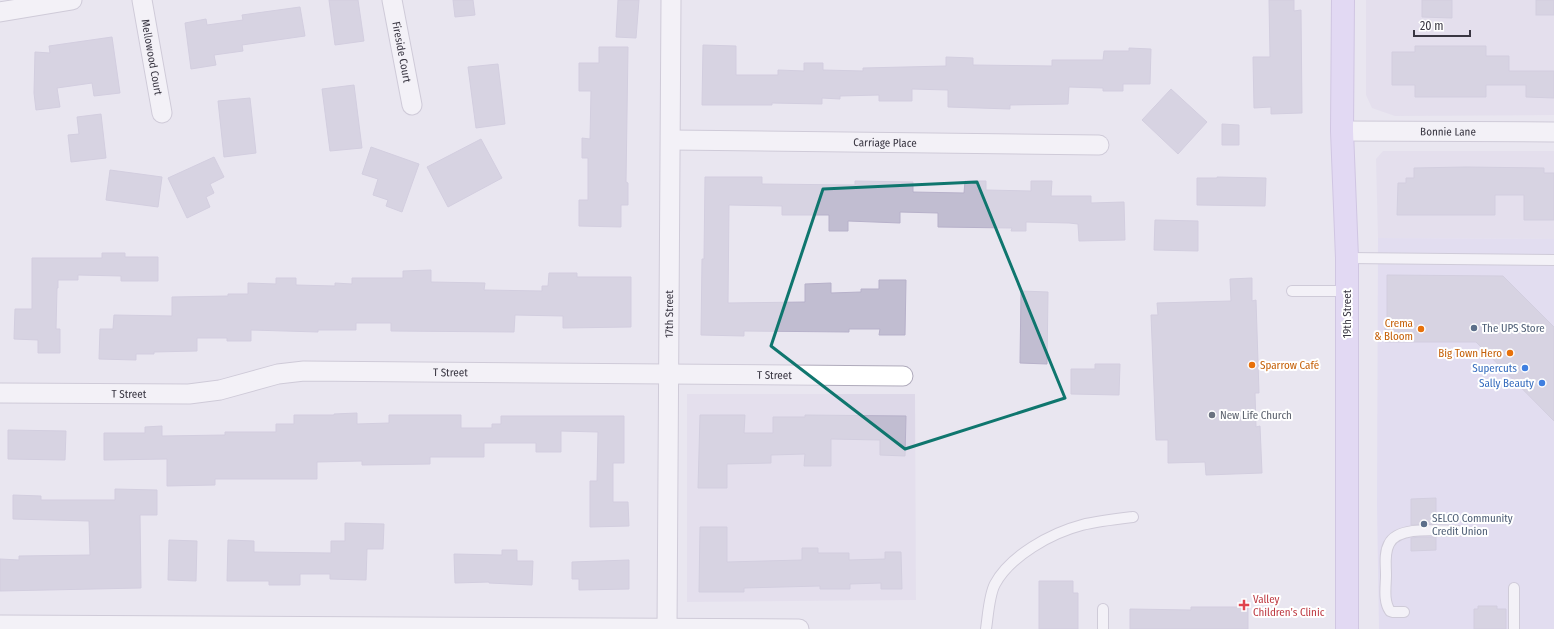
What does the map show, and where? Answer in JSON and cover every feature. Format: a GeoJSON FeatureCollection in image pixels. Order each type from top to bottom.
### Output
{"type":"FeatureCollection","features":[{"type":"Feature","properties":{"kind":"street"},"geometry":{"type":"LineString","coordinates":[[0,12],[72,0]]}},
{"type":"Feature","properties":{"kind":"street","name":"Mellowood Court"},"geometry":{"type":"LineString","coordinates":[[142,0],[162,113]]}},
{"type":"Feature","properties":{"kind":"street","name":"Fireside Court"},"geometry":{"type":"LineString","coordinates":[[392,0],[412,105]]}},
{"type":"Feature","properties":{"kind":"street","name":"17th Street"},"geometry":{"type":"LineString","coordinates":[[667,628],[671,0]]}},
{"type":"Feature","properties":{"kind":"street","name":"19th Street"},"geometry":{"type":"LineString","coordinates":[[1343,0],[1342,131],[1347,258],[1347,629]]}},
{"type":"Feature","properties":{"kind":"street","name":"Bonnie Lane"},"geometry":{"type":"LineString","coordinates":[[1342,131],[1554,132]]}},
{"type":"Feature","properties":{"kind":"street","name":"Carriage Place"},"geometry":{"type":"LineString","coordinates":[[671,140],[1099,145]]}},
{"type":"Feature","properties":{"kind":"street","name":"T Street"},"geometry":{"type":"LineString","coordinates":[[0,393],[189,394],[220,390],[278,374],[304,371],[903,376]]}},
{"type":"Feature","properties":{"kind":"street"},"geometry":{"type":"LineString","coordinates":[[0,625],[298,628],[799,629]]}},
{"type":"Feature","properties":{"kind":"lane"},"geometry":{"type":"LineString","coordinates":[[1347,258],[1554,260]]}},
{"type":"Feature","properties":{"kind":"lane"},"geometry":{"type":"LineString","coordinates":[[1292,291],[1347,291]]}},
{"type":"Feature","properties":{"kind":"lane"},"geometry":{"type":"LineString","coordinates":[[986,629],[994,585],[1005,568],[1022,553],[1058,534],[1081,525],[1133,517]]}},
{"type":"Feature","properties":{"kind":"lane"},"geometry":{"type":"LineString","coordinates":[[1404,612],[1390,611],[1386,602],[1386,555],[1392,538],[1408,531],[1458,531]]}},
{"type":"Feature","properties":{"kind":"lane"},"geometry":{"type":"LineString","coordinates":[[1514,588],[1514,629]]}},
{"type":"Feature","properties":{"kind":"lane"},"geometry":{"type":"LineString","coordinates":[[1104,609],[1104,629]]}},
{"type":"Feature","properties":{"kind":"highlighted area"},"geometry":{"type":"Polygon","coordinates":[[[977,182],[1065,398],[905,449],[771,346],[823,189],[977,182]]]}},
{"type":"Feature","properties":{"kind":"shaded area"},"geometry":{"type":"Polygon","coordinates":[[[1366,0],[1554,0],[1554,115],[1395,116],[1372,108],[1366,95],[1366,0]]]}},
{"type":"Feature","properties":{"kind":"shaded area"},"geometry":{"type":"Polygon","coordinates":[[[1383,151],[1554,151],[1554,239],[1378,238],[1376,159],[1383,151]]]}},
{"type":"Feature","properties":{"kind":"shaded area"},"geometry":{"type":"Polygon","coordinates":[[[1378,238],[1554,239],[1554,629],[1379,629],[1377,505],[1378,238]]]}},
{"type":"Feature","properties":{"kind":"shaded area"},"geometry":{"type":"Polygon","coordinates":[[[687,394],[915,394],[916,600],[687,602],[687,394]]]}},
{"type":"Feature","properties":{"kind":"building"},"geometry":{"type":"Polygon","coordinates":[[[329,0],[358,0],[364,41],[335,45],[329,0]]]}},
{"type":"Feature","properties":{"kind":"building"},"geometry":{"type":"Polygon","coordinates":[[[453,0],[473,0],[475,15],[455,17],[453,0]]]}},
{"type":"Feature","properties":{"kind":"building"},"geometry":{"type":"Polygon","coordinates":[[[618,0],[639,0],[636,38],[616,37],[618,0]]]}},
{"type":"Feature","properties":{"kind":"building"},"geometry":{"type":"Polygon","coordinates":[[[1269,0],[1294,0],[1294,11],[1301,10],[1302,113],[1271,114],[1271,107],[1254,108],[1253,57],[1270,57],[1269,0]]]}},
{"type":"Feature","properties":{"kind":"building"},"geometry":{"type":"Polygon","coordinates":[[[1422,0],[1452,0],[1452,18],[1422,17],[1422,0]]]}},
{"type":"Feature","properties":{"kind":"building"},"geometry":{"type":"Polygon","coordinates":[[[1536,0],[1554,0],[1554,15],[1536,15],[1536,0]]]}},
{"type":"Feature","properties":{"kind":"building"},"geometry":{"type":"Polygon","coordinates":[[[300,7],[305,36],[242,45],[243,51],[214,55],[216,65],[191,69],[185,23],[206,19],[207,25],[243,20],[242,15],[300,7]]]}},
{"type":"Feature","properties":{"kind":"building"},"geometry":{"type":"Polygon","coordinates":[[[112,37],[120,93],[94,96],[92,83],[57,88],[60,107],[36,110],[34,93],[35,52],[50,53],[49,46],[112,37]]]}},
{"type":"Feature","properties":{"kind":"building"},"geometry":{"type":"Polygon","coordinates":[[[703,45],[736,46],[736,75],[778,75],[778,70],[804,71],[804,63],[823,63],[823,70],[863,71],[863,68],[946,66],[946,57],[973,58],[973,65],[1052,66],[1052,60],[1103,60],[1104,51],[1129,51],[1129,48],[1151,49],[1150,84],[1123,84],[1123,91],[1103,91],[1103,88],[1069,87],[1068,104],[1010,105],[1010,109],[948,107],[948,90],[912,89],[912,101],[879,101],[879,95],[840,96],[840,99],[822,98],[822,104],[772,103],[772,105],[702,105],[703,45]]]}},
{"type":"Feature","properties":{"kind":"building"},"geometry":{"type":"Polygon","coordinates":[[[1415,46],[1486,46],[1486,56],[1509,56],[1509,71],[1554,71],[1554,98],[1526,97],[1526,85],[1486,85],[1486,97],[1415,97],[1415,85],[1392,85],[1392,52],[1415,52],[1415,46]]]}},
{"type":"Feature","properties":{"kind":"building"},"geometry":{"type":"Polygon","coordinates":[[[599,47],[628,47],[626,182],[628,183],[628,205],[621,205],[621,227],[579,226],[579,200],[588,200],[588,158],[582,158],[582,138],[590,139],[591,91],[579,91],[579,63],[599,63],[599,47]]]}},
{"type":"Feature","properties":{"kind":"building"},"geometry":{"type":"Polygon","coordinates":[[[498,64],[505,124],[476,128],[468,67],[498,64]]]}},
{"type":"Feature","properties":{"kind":"building"},"geometry":{"type":"Polygon","coordinates":[[[354,85],[362,148],[330,151],[322,89],[354,85]]]}},
{"type":"Feature","properties":{"kind":"building"},"geometry":{"type":"Polygon","coordinates":[[[1171,89],[1207,122],[1178,154],[1142,120],[1171,89]]]}},
{"type":"Feature","properties":{"kind":"building"},"geometry":{"type":"Polygon","coordinates":[[[250,98],[256,153],[224,157],[218,101],[250,98]]]}},
{"type":"Feature","properties":{"kind":"building"},"geometry":{"type":"Polygon","coordinates":[[[101,114],[106,158],[71,162],[68,135],[79,134],[77,117],[101,114]]]}},
{"type":"Feature","properties":{"kind":"building"},"geometry":{"type":"Polygon","coordinates":[[[1222,124],[1239,125],[1239,145],[1222,145],[1222,124]]]}},
{"type":"Feature","properties":{"kind":"building"},"geometry":{"type":"Polygon","coordinates":[[[481,139],[502,178],[448,207],[427,167],[481,139]]]}},
{"type":"Feature","properties":{"kind":"building"},"geometry":{"type":"Polygon","coordinates":[[[371,147],[419,164],[402,212],[386,206],[388,200],[373,195],[378,179],[362,174],[371,147]]]}},
{"type":"Feature","properties":{"kind":"building"},"geometry":{"type":"Polygon","coordinates":[[[214,157],[224,177],[210,184],[214,193],[206,197],[210,207],[187,218],[168,178],[214,157]]]}},
{"type":"Feature","properties":{"kind":"building"},"geometry":{"type":"Polygon","coordinates":[[[1414,168],[1544,168],[1544,173],[1554,173],[1554,220],[1524,220],[1524,195],[1495,195],[1495,215],[1397,215],[1398,183],[1406,183],[1406,178],[1414,178],[1414,168]]]}},
{"type":"Feature","properties":{"kind":"building"},"geometry":{"type":"Polygon","coordinates":[[[110,170],[162,177],[158,207],[106,200],[110,170]]]}},
{"type":"Feature","properties":{"kind":"building"},"geometry":{"type":"Polygon","coordinates":[[[705,177],[762,177],[762,184],[855,185],[855,181],[913,182],[913,192],[964,193],[965,181],[986,181],[986,190],[1031,191],[1031,181],[1052,181],[1051,196],[1091,196],[1091,203],[1124,202],[1125,240],[1079,241],[1078,224],[1069,223],[1026,222],[1026,231],[1011,231],[1012,228],[938,227],[938,213],[900,212],[900,223],[848,221],[848,231],[829,231],[829,215],[782,215],[782,206],[729,205],[728,303],[805,302],[805,284],[831,283],[831,293],[861,292],[861,289],[879,289],[879,280],[906,280],[905,335],[879,335],[880,329],[849,329],[849,332],[744,331],[744,336],[701,335],[705,177]]]}},
{"type":"Feature","properties":{"kind":"building"},"geometry":{"type":"Polygon","coordinates":[[[1197,178],[1266,178],[1265,206],[1197,205],[1197,178]]]}},
{"type":"Feature","properties":{"kind":"building"},"geometry":{"type":"Polygon","coordinates":[[[1155,220],[1198,221],[1198,251],[1154,250],[1155,220]]]}},
{"type":"Feature","properties":{"kind":"building"},"geometry":{"type":"Polygon","coordinates":[[[102,253],[125,253],[125,257],[158,257],[158,281],[121,281],[121,276],[78,275],[78,280],[58,280],[56,329],[60,329],[60,353],[38,353],[38,340],[14,339],[15,309],[32,309],[32,258],[102,258],[102,253]]]}},
{"type":"Feature","properties":{"kind":"building"},"geometry":{"type":"Polygon","coordinates":[[[431,270],[431,282],[485,283],[484,290],[542,291],[542,286],[548,286],[549,273],[577,273],[577,277],[631,277],[631,327],[563,328],[563,316],[515,315],[514,332],[391,331],[391,323],[356,323],[356,330],[318,330],[318,332],[251,330],[251,341],[227,341],[227,338],[197,338],[197,351],[136,354],[136,360],[99,359],[100,329],[113,329],[114,315],[172,316],[172,297],[228,296],[228,294],[248,294],[248,283],[276,284],[276,278],[296,278],[296,285],[335,286],[335,283],[352,284],[352,278],[403,278],[403,271],[431,270]]]}},
{"type":"Feature","properties":{"kind":"building"},"geometry":{"type":"Polygon","coordinates":[[[1387,275],[1503,276],[1554,327],[1554,421],[1476,342],[1385,342],[1385,319],[1387,319],[1387,275]]]}},
{"type":"Feature","properties":{"kind":"building","name":"New Life Church"},"geometry":{"type":"Polygon","coordinates":[[[1252,278],[1252,301],[1256,300],[1259,393],[1255,393],[1256,427],[1260,426],[1262,473],[1206,475],[1205,462],[1168,463],[1168,440],[1156,440],[1151,315],[1158,315],[1157,303],[1231,301],[1230,279],[1252,278]]]}},
{"type":"Feature","properties":{"kind":"building"},"geometry":{"type":"Polygon","coordinates":[[[1021,291],[1048,292],[1047,364],[1020,363],[1021,291]]]}},
{"type":"Feature","properties":{"kind":"building"},"geometry":{"type":"Polygon","coordinates":[[[1095,364],[1120,364],[1119,395],[1071,394],[1071,369],[1095,369],[1095,364]]]}},
{"type":"Feature","properties":{"kind":"building"},"geometry":{"type":"Polygon","coordinates":[[[357,413],[357,424],[389,423],[389,415],[461,415],[461,428],[492,428],[492,424],[501,424],[501,416],[624,416],[624,463],[613,463],[613,502],[628,502],[629,526],[590,527],[590,481],[597,481],[598,432],[561,431],[561,452],[536,452],[536,443],[484,443],[484,457],[430,457],[430,464],[362,465],[362,461],[317,462],[317,479],[215,479],[215,485],[167,486],[167,459],[104,460],[104,433],[145,433],[145,427],[162,426],[162,436],[225,435],[225,432],[276,432],[276,424],[294,424],[294,415],[334,415],[357,413]]]}},
{"type":"Feature","properties":{"kind":"building"},"geometry":{"type":"Polygon","coordinates":[[[700,415],[745,415],[744,433],[773,433],[773,417],[805,417],[805,415],[906,416],[905,456],[880,455],[880,440],[831,439],[831,466],[804,466],[805,454],[771,455],[771,463],[727,464],[727,488],[698,488],[700,415]]]}},
{"type":"Feature","properties":{"kind":"building"},"geometry":{"type":"Polygon","coordinates":[[[8,430],[66,431],[65,460],[8,459],[8,430]]]}},
{"type":"Feature","properties":{"kind":"building"},"geometry":{"type":"Polygon","coordinates":[[[115,489],[157,490],[157,515],[140,515],[141,588],[0,591],[0,559],[19,560],[19,556],[90,555],[89,521],[13,519],[13,495],[41,496],[41,500],[115,500],[115,489]]]}},
{"type":"Feature","properties":{"kind":"building"},"geometry":{"type":"Polygon","coordinates":[[[1436,498],[1436,524],[1411,525],[1411,499],[1436,498]]]}},
{"type":"Feature","properties":{"kind":"building"},"geometry":{"type":"Polygon","coordinates":[[[345,523],[384,524],[383,549],[367,549],[366,580],[330,579],[330,574],[300,574],[300,585],[269,585],[269,581],[227,581],[228,540],[254,541],[254,552],[331,553],[331,541],[345,541],[345,523]]]}},
{"type":"Feature","properties":{"kind":"building"},"geometry":{"type":"Polygon","coordinates":[[[700,527],[727,527],[727,562],[802,560],[802,548],[818,548],[818,553],[849,553],[849,560],[885,559],[885,552],[901,552],[902,589],[881,589],[881,583],[850,584],[850,589],[820,589],[820,586],[744,588],[744,592],[699,592],[700,527]]]}},
{"type":"Feature","properties":{"kind":"building"},"geometry":{"type":"Polygon","coordinates":[[[1436,537],[1436,550],[1411,551],[1411,538],[1436,537]]]}},
{"type":"Feature","properties":{"kind":"building"},"geometry":{"type":"Polygon","coordinates":[[[169,540],[197,541],[196,581],[168,580],[169,540]]]}},
{"type":"Feature","properties":{"kind":"building"},"geometry":{"type":"Polygon","coordinates":[[[502,550],[517,550],[517,561],[533,561],[532,585],[489,582],[455,583],[454,554],[502,555],[502,550]]]}},
{"type":"Feature","properties":{"kind":"building"},"geometry":{"type":"Polygon","coordinates":[[[629,560],[629,589],[579,590],[579,579],[572,579],[572,562],[629,560]]]}},
{"type":"Feature","properties":{"kind":"building"},"geometry":{"type":"Polygon","coordinates":[[[1039,581],[1073,581],[1073,593],[1078,593],[1078,629],[1039,629],[1039,581]]]}},
{"type":"Feature","properties":{"kind":"building"},"geometry":{"type":"Polygon","coordinates":[[[1478,606],[1497,606],[1497,609],[1506,609],[1506,629],[1474,629],[1474,609],[1478,609],[1478,606]]]}},
{"type":"Feature","properties":{"kind":"building"},"geometry":{"type":"Polygon","coordinates":[[[1191,607],[1248,607],[1248,629],[1130,629],[1130,609],[1191,610],[1191,607]]]}},
{"type":"Feature","properties":{"kind":"place","name":"The UPS Store"},"geometry":{"type":"Point","coordinates":[1474,328]}},
{"type":"Feature","properties":{"kind":"place","name":"Crema & Bloom"},"geometry":{"type":"Point","coordinates":[1421,329]}},
{"type":"Feature","properties":{"kind":"place","name":"Big Town Hero"},"geometry":{"type":"Point","coordinates":[1510,353]}},
{"type":"Feature","properties":{"kind":"place","name":"Sparrow Café"},"geometry":{"type":"Point","coordinates":[1252,365]}},
{"type":"Feature","properties":{"kind":"place","name":"Supercuts"},"geometry":{"type":"Point","coordinates":[1525,368]}},
{"type":"Feature","properties":{"kind":"place","name":"Sally Beauty"},"geometry":{"type":"Point","coordinates":[1542,383]}},
{"type":"Feature","properties":{"kind":"place","name":"New Life Church"},"geometry":{"type":"Point","coordinates":[1212,415]}},
{"type":"Feature","properties":{"kind":"place","name":"SELCO Community Credit Union"},"geometry":{"type":"Point","coordinates":[1424,524]}},
{"type":"Feature","properties":{"kind":"place","name":"Valley Children’s Clinic"},"geometry":{"type":"Point","coordinates":[1244,605]}}]}
